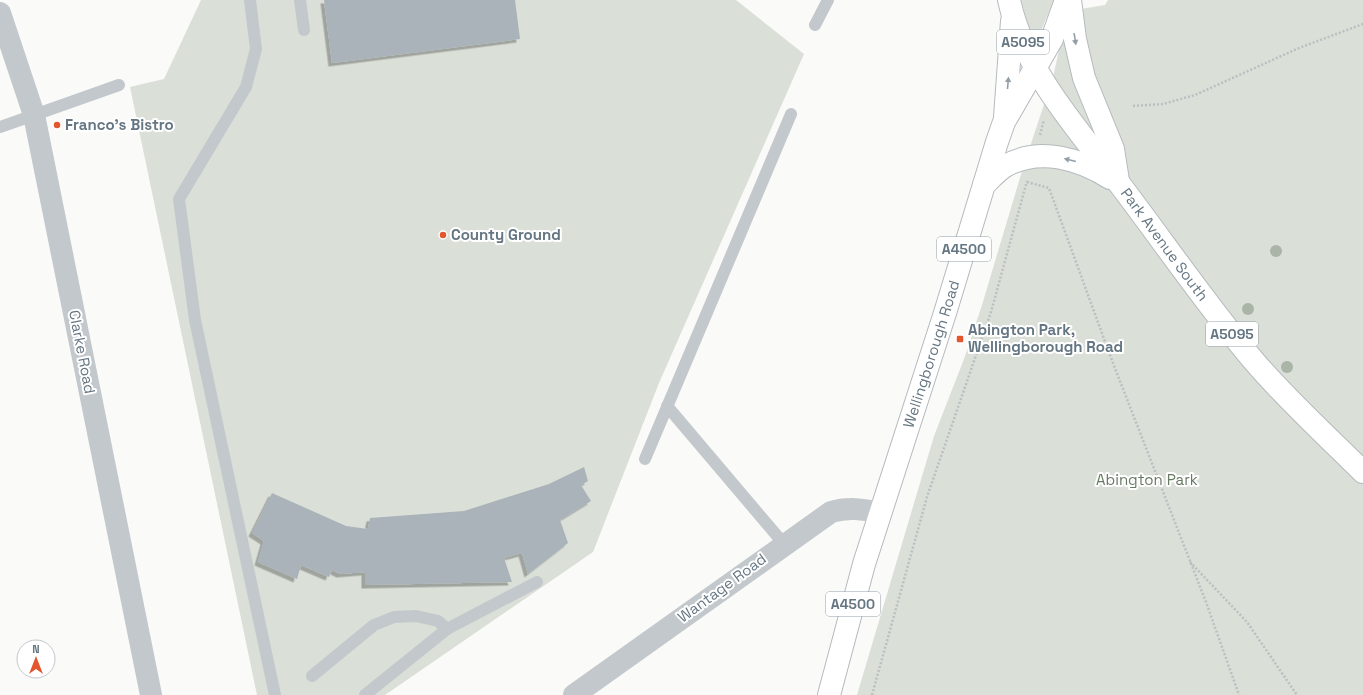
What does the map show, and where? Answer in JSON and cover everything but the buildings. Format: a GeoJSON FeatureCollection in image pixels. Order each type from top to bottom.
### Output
{"type":"FeatureCollection","features":[{"type":"Feature","properties":{"kind":"main road","name":"Wellingborough Road"},"geometry":{"type":"LineString","coordinates":[[829,695],[864,564],[945,313],[1004,122],[1052,39],[1066,0]]}},
{"type":"Feature","properties":{"kind":"main road","name":"A5095"},"geometry":{"type":"LineString","coordinates":[[1070,0],[1075,39],[1084,78],[1113,149],[1118,182]]}},
{"type":"Feature","properties":{"kind":"main road","name":"Park Avenue South"},"geometry":{"type":"LineString","coordinates":[[1010,7],[1017,31],[1036,69],[1064,113],[1118,182],[1217,315],[1253,360],[1284,395],[1363,472]]}},
{"type":"Feature","properties":{"kind":"main road","name":"A4500"},"geometry":{"type":"LineString","coordinates":[[1004,122],[1010,7]]}},
{"type":"Feature","properties":{"kind":"main road","name":"A5095"},"geometry":{"type":"LineString","coordinates":[[983,186],[1006,165],[1031,156],[1051,156],[1073,160],[1096,169],[1118,182]]}},
{"type":"Feature","properties":{"kind":"street","name":"Clarke Road"},"geometry":{"type":"LineString","coordinates":[[0,13],[34,115],[151,695]]}},
{"type":"Feature","properties":{"kind":"street","name":"Wantage Road"},"geometry":{"type":"LineString","coordinates":[[574,695],[830,512],[840,509],[862,509],[880,514]]}},
{"type":"Feature","properties":{"kind":"lane"},"geometry":{"type":"LineString","coordinates":[[250,0],[256,49],[246,87],[180,199],[195,320],[275,695]]}},
{"type":"Feature","properties":{"kind":"lane"},"geometry":{"type":"LineString","coordinates":[[300,0],[304,30]]}},
{"type":"Feature","properties":{"kind":"lane"},"geometry":{"type":"LineString","coordinates":[[815,25],[828,0]]}},
{"type":"Feature","properties":{"kind":"lane"},"geometry":{"type":"LineString","coordinates":[[0,127],[119,85]]}},
{"type":"Feature","properties":{"kind":"lane"},"geometry":{"type":"LineString","coordinates":[[645,459],[791,114]]}},
{"type":"Feature","properties":{"kind":"lane"},"geometry":{"type":"LineString","coordinates":[[667,406],[784,544]]}},
{"type":"Feature","properties":{"kind":"lane"},"geometry":{"type":"LineString","coordinates":[[365,695],[447,629],[537,582]]}},
{"type":"Feature","properties":{"kind":"lane"},"geometry":{"type":"LineString","coordinates":[[312,676],[374,625],[394,617],[416,616],[438,621],[447,629]]}},
{"type":"Feature","properties":{"kind":"path"},"geometry":{"type":"LineString","coordinates":[[1133,106],[1163,104],[1195,95],[1300,48],[1363,24]]}},
{"type":"Feature","properties":{"kind":"path"},"geometry":{"type":"LineString","coordinates":[[1038,139],[1044,119]]}},
{"type":"Feature","properties":{"kind":"path"},"geometry":{"type":"LineString","coordinates":[[872,695],[927,498],[991,312],[1027,182],[1049,188],[1110,358],[1188,560],[1206,602],[1239,695]]}},
{"type":"Feature","properties":{"kind":"path"},"geometry":{"type":"LineString","coordinates":[[1188,560],[1247,622],[1297,695]]}},
{"type":"Feature","properties":{"kind":"green space","name":"County Ground"},"geometry":{"type":"Polygon","coordinates":[[[201,0],[736,0],[804,54],[659,383],[593,552],[385,695],[257,695],[130,87],[164,79],[201,0]]]}},
{"type":"Feature","properties":{"kind":"green space"},"geometry":{"type":"Polygon","coordinates":[[[1021,0],[1054,0],[1037,40],[1029,28],[1021,0]]]}},
{"type":"Feature","properties":{"kind":"green space","name":"Abington Park"},"geometry":{"type":"Polygon","coordinates":[[[1108,0],[1363,0],[1363,695],[857,695],[934,436],[964,359],[982,305],[1022,171],[1053,77],[1060,46],[1081,9],[1105,5],[1108,0]]]}},
{"type":"Feature","properties":{"kind":"place","name":"Franco's Bistro"},"geometry":{"type":"Point","coordinates":[57,125]}},
{"type":"Feature","properties":{"kind":"place","name":"County Ground"},"geometry":{"type":"Point","coordinates":[443,235]}},
{"type":"Feature","properties":{"kind":"place","name":"Abington Park, Wellingborough Road"},"geometry":{"type":"Point","coordinates":[960,339]}}]}
